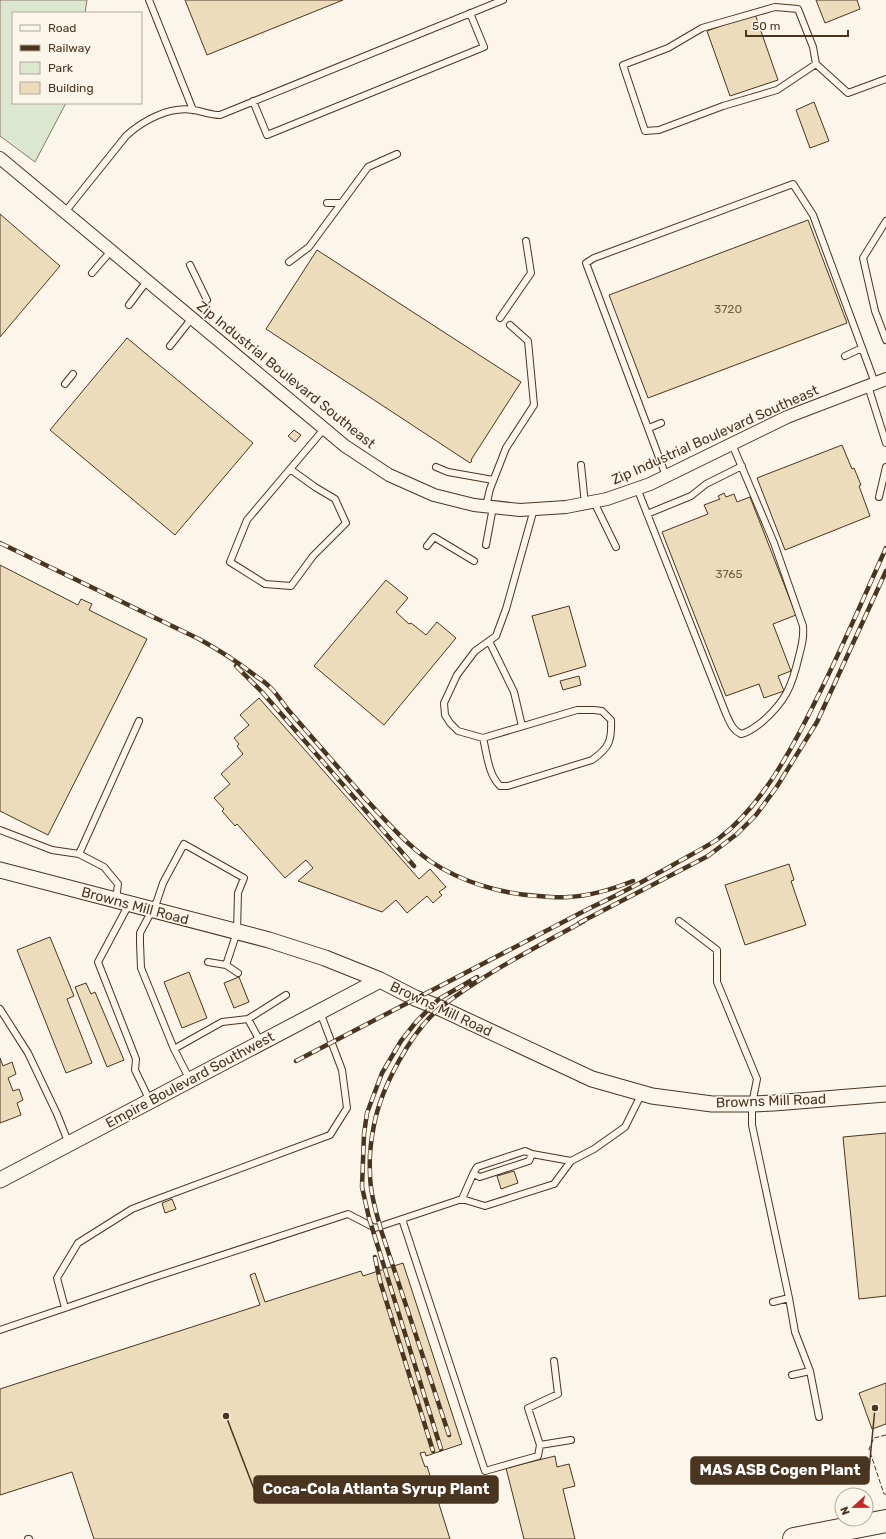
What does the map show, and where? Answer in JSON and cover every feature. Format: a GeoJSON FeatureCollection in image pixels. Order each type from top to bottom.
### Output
{"type":"FeatureCollection","features":[{"type":"Feature","properties":{"kind":"highway"},"geometry":{"type":"LineString","coordinates":[[794,1539],[886,1521]]}},
{"type":"Feature","properties":{"kind":"street","name":"Zip Industrial Boulevard Southeast"},"geometry":{"type":"LineString","coordinates":[[0,158],[345,446],[388,475],[434,494],[474,505],[520,510],[566,507],[607,499],[666,476],[787,418],[876,383]]}},
{"type":"Feature","properties":{"kind":"street","name":"Browns Mill Road"},"geometry":{"type":"LineString","coordinates":[[0,870],[269,940],[324,958],[380,980],[415,998],[440,1008],[592,1079],[652,1096],[712,1104],[752,1104],[886,1094]]}},
{"type":"Feature","properties":{"kind":"street","name":"Empire Boulevard Southwest"},"geometry":{"type":"LineString","coordinates":[[0,1180],[380,980]]}},
{"type":"Feature","properties":{"kind":"lane"},"geometry":{"type":"LineString","coordinates":[[149,0],[193,110]]}},
{"type":"Feature","properties":{"kind":"lane"},"geometry":{"type":"LineString","coordinates":[[65,212],[126,136],[136,127],[168,112],[182,109],[220,115],[503,0]]}},
{"type":"Feature","properties":{"kind":"lane"},"geometry":{"type":"LineString","coordinates":[[816,64],[777,90],[723,106],[659,130],[645,131],[624,65],[668,48],[702,28],[775,7],[798,9],[813,47],[816,64],[848,93],[886,80]]}},
{"type":"Feature","properties":{"kind":"lane"},"geometry":{"type":"LineString","coordinates":[[253,101],[267,135],[484,48],[470,13]]}},
{"type":"Feature","properties":{"kind":"lane"},"geometry":{"type":"LineString","coordinates":[[289,262],[309,247],[368,167],[397,154]]}},
{"type":"Feature","properties":{"kind":"lane"},"geometry":{"type":"LineString","coordinates":[[666,476],[586,263],[594,258],[793,184],[813,215],[876,383],[886,443]]}},
{"type":"Feature","properties":{"kind":"lane"},"geometry":{"type":"LineString","coordinates":[[326,204],[341,204]]}},
{"type":"Feature","properties":{"kind":"lane"},"geometry":{"type":"LineString","coordinates":[[886,222],[863,258],[875,311],[886,340]]}},
{"type":"Feature","properties":{"kind":"lane"},"geometry":{"type":"LineString","coordinates":[[500,318],[531,274],[526,241]]}},
{"type":"Feature","properties":{"kind":"lane"},"geometry":{"type":"LineString","coordinates":[[92,273],[112,251]]}},
{"type":"Feature","properties":{"kind":"lane"},"geometry":{"type":"LineString","coordinates":[[190,264],[208,300]]}},
{"type":"Feature","properties":{"kind":"lane"},"geometry":{"type":"LineString","coordinates":[[129,305],[147,281]]}},
{"type":"Feature","properties":{"kind":"lane"},"geometry":{"type":"LineString","coordinates":[[170,346],[192,318]]}},
{"type":"Feature","properties":{"kind":"lane"},"geometry":{"type":"LineString","coordinates":[[486,545],[493,480],[506,448],[534,404],[528,341],[510,325]]}},
{"type":"Feature","properties":{"kind":"lane"},"geometry":{"type":"LineString","coordinates":[[845,356],[862,348]]}},
{"type":"Feature","properties":{"kind":"lane"},"geometry":{"type":"LineString","coordinates":[[65,384],[72,374]]}},
{"type":"Feature","properties":{"kind":"lane"},"geometry":{"type":"LineString","coordinates":[[649,428],[661,423]]}},
{"type":"Feature","properties":{"kind":"lane"},"geometry":{"type":"LineString","coordinates":[[290,469],[335,499],[346,523],[313,556],[291,586],[265,584],[230,562],[247,520],[290,469],[324,429]]}},
{"type":"Feature","properties":{"kind":"lane"},"geometry":{"type":"LineString","coordinates":[[637,488],[726,714],[734,730],[741,734],[751,731],[769,715],[781,702],[789,690],[795,674],[804,636],[800,618],[764,518],[732,444]]}},
{"type":"Feature","properties":{"kind":"lane"},"geometry":{"type":"LineString","coordinates":[[581,465],[590,503],[616,547]]}},
{"type":"Feature","properties":{"kind":"lane"},"geometry":{"type":"LineString","coordinates":[[647,514],[691,496],[706,484],[742,466]]}},
{"type":"Feature","properties":{"kind":"lane"},"geometry":{"type":"LineString","coordinates":[[436,467],[448,472],[493,480]]}},
{"type":"Feature","properties":{"kind":"lane"},"geometry":{"type":"LineString","coordinates":[[879,497],[886,467]]}},
{"type":"Feature","properties":{"kind":"lane"},"geometry":{"type":"LineString","coordinates":[[483,738],[494,780],[500,786],[508,786],[592,760],[607,747],[612,735],[611,720],[602,712],[594,710],[576,710],[483,738],[458,731],[445,715],[444,703],[457,675],[475,652],[496,636],[506,610],[534,509]]}},
{"type":"Feature","properties":{"kind":"lane"},"geometry":{"type":"LineString","coordinates":[[427,546],[434,536],[474,562]]}},
{"type":"Feature","properties":{"kind":"lane"},"geometry":{"type":"LineString","coordinates":[[489,641],[514,692],[522,726]]}},
{"type":"Feature","properties":{"kind":"lane"},"geometry":{"type":"LineString","coordinates":[[79,854],[139,721]]}},
{"type":"Feature","properties":{"kind":"lane"},"geometry":{"type":"LineString","coordinates":[[0,830],[52,850],[79,854],[104,867],[118,884],[122,902],[98,962],[136,1059],[135,1070],[150,1101]]}},
{"type":"Feature","properties":{"kind":"lane"},"geometry":{"type":"LineString","coordinates":[[190,1080],[174,1049],[142,968],[140,932],[157,901],[163,883],[184,844],[244,878],[238,893],[237,932],[226,965]]}},
{"type":"Feature","properties":{"kind":"lane"},"geometry":{"type":"LineString","coordinates":[[679,922],[717,950],[717,982],[757,1079],[752,1104],[752,1125],[795,1332],[810,1371],[819,1417]]}},
{"type":"Feature","properties":{"kind":"lane"},"geometry":{"type":"LineString","coordinates":[[208,962],[226,965],[238,973]]}},
{"type":"Feature","properties":{"kind":"lane"},"geometry":{"type":"LineString","coordinates":[[174,1049],[222,1022],[248,1019],[286,995]]}},
{"type":"Feature","properties":{"kind":"lane"},"geometry":{"type":"LineString","coordinates":[[0,1009],[28,1053],[57,1114],[69,1144]]}},
{"type":"Feature","properties":{"kind":"lane"},"geometry":{"type":"LineString","coordinates":[[65,1308],[57,1278],[78,1243],[132,1209],[330,1135],[347,1108],[342,1070],[320,1012]]}},
{"type":"Feature","properties":{"kind":"lane"},"geometry":{"type":"LineString","coordinates":[[248,1019],[261,1043]]}},
{"type":"Feature","properties":{"kind":"lane"},"geometry":{"type":"LineString","coordinates":[[0,1330],[149,1279],[348,1214],[375,1228],[462,1199],[485,1206],[554,1184],[571,1162],[594,1149],[625,1127],[642,1093]]}},
{"type":"Feature","properties":{"kind":"lane"},"geometry":{"type":"LineString","coordinates":[[462,1199],[472,1174],[477,1167],[525,1151],[532,1154],[571,1162]]}},
{"type":"Feature","properties":{"kind":"lane"},"geometry":{"type":"LineString","coordinates":[[472,1174],[480,1178],[529,1161],[532,1154]]}},
{"type":"Feature","properties":{"kind":"lane"},"geometry":{"type":"LineString","coordinates":[[402,1219],[485,1471],[538,1456],[540,1445],[528,1408],[558,1394],[554,1361]]}},
{"type":"Feature","properties":{"kind":"lane"},"geometry":{"type":"LineString","coordinates":[[773,1302],[789,1298]]}},
{"type":"Feature","properties":{"kind":"lane"},"geometry":{"type":"LineString","coordinates":[[792,1375],[810,1371]]}},
{"type":"Feature","properties":{"kind":"lane"},"geometry":{"type":"LineString","coordinates":[[540,1445],[571,1440]]}},
{"type":"Feature","properties":{"kind":"green space"},"geometry":{"type":"Polygon","coordinates":[[[0,0],[87,0],[85,12],[12,12],[12,104],[65,104],[35,162],[0,136],[0,0]]]}},
{"type":"Feature","properties":{"kind":"building"},"geometry":{"type":"Polygon","coordinates":[[[185,0],[343,0],[207,55],[185,0]]]}},
{"type":"Feature","properties":{"kind":"building"},"geometry":{"type":"Polygon","coordinates":[[[816,0],[857,0],[860,9],[825,23],[816,0]]]}},
{"type":"Feature","properties":{"kind":"building"},"geometry":{"type":"Polygon","coordinates":[[[755,14],[778,80],[730,96],[707,31],[755,14]]]}},
{"type":"Feature","properties":{"kind":"building"},"geometry":{"type":"Polygon","coordinates":[[[814,102],[829,141],[810,148],[796,110],[814,102]]]}},
{"type":"Feature","properties":{"kind":"building"},"geometry":{"type":"Polygon","coordinates":[[[0,214],[60,266],[0,337],[0,214]]]}},
{"type":"Feature","properties":{"kind":"building"},"geometry":{"type":"Polygon","coordinates":[[[808,220],[847,323],[648,398],[609,295],[808,220]]]}},
{"type":"Feature","properties":{"kind":"building"},"geometry":{"type":"Polygon","coordinates":[[[317,250],[521,382],[470,463],[266,329],[317,250]]]}},
{"type":"Feature","properties":{"kind":"building"},"geometry":{"type":"Polygon","coordinates":[[[127,338],[253,443],[175,535],[50,430],[127,338]]]}},
{"type":"Feature","properties":{"kind":"building"},"geometry":{"type":"Polygon","coordinates":[[[294,430],[301,435],[295,442],[288,436],[294,430]]]}},
{"type":"Feature","properties":{"kind":"building"},"geometry":{"type":"Polygon","coordinates":[[[842,445],[852,469],[854,468],[861,485],[859,486],[870,516],[785,550],[757,478],[842,445]]]}},
{"type":"Feature","properties":{"kind":"building"},"geometry":{"type":"Polygon","coordinates":[[[724,493],[726,497],[734,494],[737,502],[750,497],[796,615],[773,624],[791,671],[778,676],[784,691],[764,698],[759,684],[726,696],[662,532],[708,514],[704,505],[720,499],[718,496],[724,493]]]}},
{"type":"Feature","properties":{"kind":"building"},"geometry":{"type":"Polygon","coordinates":[[[0,565],[78,605],[81,599],[92,604],[89,610],[147,639],[48,835],[0,811],[0,565]]]}},
{"type":"Feature","properties":{"kind":"building"},"geometry":{"type":"Polygon","coordinates":[[[386,580],[408,598],[396,612],[409,624],[411,623],[426,635],[437,622],[456,638],[384,725],[314,666],[386,580]]]}},
{"type":"Feature","properties":{"kind":"building"},"geometry":{"type":"Polygon","coordinates":[[[569,606],[586,666],[549,677],[532,616],[569,606]]]}},
{"type":"Feature","properties":{"kind":"building"},"geometry":{"type":"Polygon","coordinates":[[[579,676],[581,685],[563,690],[560,681],[579,676]]]}},
{"type":"Feature","properties":{"kind":"building"},"geometry":{"type":"Polygon","coordinates":[[[259,698],[419,879],[430,869],[446,887],[439,892],[442,895],[433,903],[427,896],[407,913],[396,900],[382,912],[298,881],[313,868],[306,860],[285,878],[237,824],[235,826],[222,811],[224,809],[214,798],[230,784],[221,774],[243,754],[237,746],[239,744],[234,738],[249,725],[240,715],[259,698]]]}},
{"type":"Feature","properties":{"kind":"building"},"geometry":{"type":"Polygon","coordinates":[[[789,864],[794,880],[791,881],[806,925],[745,945],[725,885],[789,864]]]}},
{"type":"Feature","properties":{"kind":"building"},"geometry":{"type":"Polygon","coordinates":[[[50,937],[74,996],[67,999],[92,1063],[66,1073],[17,950],[50,937]]]}},
{"type":"Feature","properties":{"kind":"building"},"geometry":{"type":"Polygon","coordinates":[[[189,972],[207,1018],[182,1028],[164,982],[189,972]]]}},
{"type":"Feature","properties":{"kind":"building"},"geometry":{"type":"Polygon","coordinates":[[[239,977],[249,1002],[234,1008],[224,983],[239,977]]]}},
{"type":"Feature","properties":{"kind":"building"},"geometry":{"type":"Polygon","coordinates":[[[86,983],[91,994],[95,992],[124,1060],[107,1067],[75,987],[86,983]]]}},
{"type":"Feature","properties":{"kind":"building"},"geometry":{"type":"Polygon","coordinates":[[[0,1058],[3,1066],[12,1062],[16,1074],[8,1078],[13,1091],[19,1089],[23,1100],[17,1103],[21,1115],[0,1123],[0,1058]]]}},
{"type":"Feature","properties":{"kind":"building"},"geometry":{"type":"Polygon","coordinates":[[[886,1133],[886,1296],[859,1299],[843,1137],[886,1133]]]}},
{"type":"Feature","properties":{"kind":"building"},"geometry":{"type":"Polygon","coordinates":[[[514,1171],[518,1183],[501,1189],[497,1176],[514,1171]]]}},
{"type":"Feature","properties":{"kind":"building"},"geometry":{"type":"Polygon","coordinates":[[[172,1199],[176,1209],[165,1213],[162,1203],[172,1199]]]}},
{"type":"Feature","properties":{"kind":"building"},"geometry":{"type":"Polygon","coordinates":[[[403,1263],[462,1444],[426,1456],[425,1452],[420,1453],[425,1467],[427,1466],[450,1539],[94,1539],[72,1472],[0,1495],[0,1389],[260,1305],[250,1275],[255,1273],[265,1302],[361,1271],[363,1276],[403,1263]]]}},
{"type":"Feature","properties":{"kind":"building"},"geometry":{"type":"Polygon","coordinates":[[[886,1383],[886,1424],[872,1429],[859,1393],[886,1383]]]}},
{"type":"Feature","properties":{"kind":"building"},"geometry":{"type":"Polygon","coordinates":[[[555,1456],[557,1467],[569,1464],[575,1486],[563,1489],[575,1539],[524,1539],[506,1468],[555,1456]]]}},
{"type":"Feature","properties":{"kind":"railway"},"geometry":{"type":"LineString","coordinates":[[0,543],[199,639],[243,666],[274,691],[287,709],[363,796],[403,839],[430,861],[455,875],[496,890],[524,895],[550,897],[593,894],[633,881]]}},
{"type":"Feature","properties":{"kind":"railway"},"geometry":{"type":"LineString","coordinates":[[296,1061],[641,882],[712,843],[734,826],[762,794],[786,758],[834,664],[886,548]]}},
{"type":"Feature","properties":{"kind":"railway"},"geometry":{"type":"LineString","coordinates":[[579,923],[708,856],[737,834],[756,815],[776,788],[817,722],[886,571]]}},
{"type":"Feature","properties":{"kind":"railway"},"geometry":{"type":"LineString","coordinates":[[236,666],[262,692],[414,866]]}},
{"type":"Feature","properties":{"kind":"railway"},"geometry":{"type":"LineString","coordinates":[[449,1435],[381,1230],[374,1202],[370,1180],[370,1155],[373,1131],[378,1110],[383,1094],[399,1061],[408,1045],[430,1017],[441,1007],[475,983],[584,921]]}},
{"type":"Feature","properties":{"kind":"railway"},"geometry":{"type":"LineString","coordinates":[[441,1449],[369,1218],[362,1187],[364,1134],[367,1113],[382,1073],[401,1041],[416,1022],[439,999],[477,977]]}},
{"type":"Feature","properties":{"kind":"railway"},"geometry":{"type":"LineString","coordinates":[[375,1257],[380,1281],[433,1451]]}},
{"type":"Feature","properties":{"kind":"fence"},"geometry":{"type":"LineString","coordinates":[[886,1435],[874,1438],[869,1449],[884,1494],[886,1494]]}},
{"type":"Feature","properties":{"kind":"place","name":"MAS ASB Cogen Plant"},"geometry":{"type":"Point","coordinates":[875,1408]}},
{"type":"Feature","properties":{"kind":"place","name":"Coca-Cola Atlanta Syrup Plant"},"geometry":{"type":"Point","coordinates":[226,1416]}}]}
